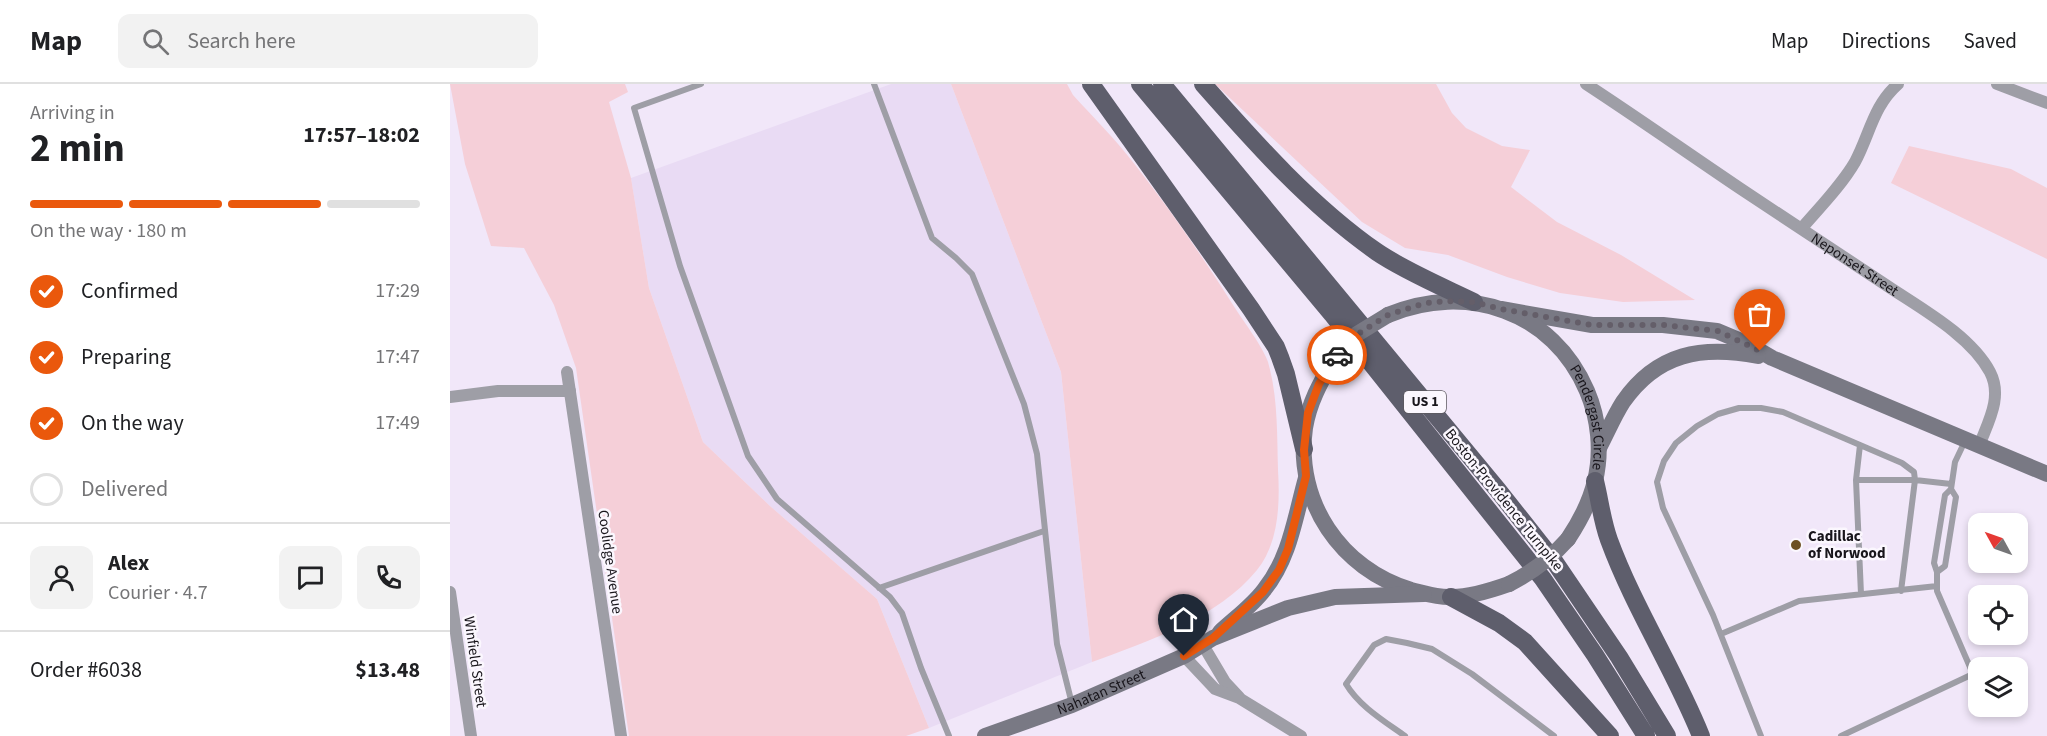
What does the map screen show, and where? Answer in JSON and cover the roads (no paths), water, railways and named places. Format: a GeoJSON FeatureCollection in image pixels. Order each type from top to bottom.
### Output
{"type":"FeatureCollection","features":[{"type":"Feature","properties":{"kind":"main road"},"geometry":{"type":"LineString","coordinates":[[1091,84],[1276,347],[1286,374],[1304,450]]}},
{"type":"Feature","properties":{"kind":"main road","name":"Boston-Providence Turnpike"},"geometry":{"type":"LineString","coordinates":[[1140,84],[1343,327],[1544,579],[1646,736]]}},
{"type":"Feature","properties":{"kind":"main road","name":"Boston-Providence Turnpike"},"geometry":{"type":"LineString","coordinates":[[1162,84],[1554,561],[1619,657],[1668,736]]}},
{"type":"Feature","properties":{"kind":"main road"},"geometry":{"type":"LineString","coordinates":[[1203,84],[1243,129],[1329,215],[1378,253],[1474,302]]}},
{"type":"Feature","properties":{"kind":"main road","name":"Pendergast Circle"},"geometry":{"type":"LineString","coordinates":[[1474,302],[1501,309],[1521,318],[1546,334],[1575,368],[1592,402],[1597,424],[1599,449],[1595,482],[1588,503],[1568,539],[1522,578],[1492,590],[1451,597],[1424,594],[1394,585],[1370,572],[1340,546],[1327,528],[1314,502],[1306,476],[1305,427],[1311,402],[1319,384],[1333,361],[1358,334],[1388,315],[1425,303],[1474,302]]}},
{"type":"Feature","properties":{"kind":"main road"},"geometry":{"type":"LineString","coordinates":[[1501,309],[1592,325],[1672,326],[1718,331],[1772,358],[2047,474]]}},
{"type":"Feature","properties":{"kind":"main road"},"geometry":{"type":"LineString","coordinates":[[1599,449],[1623,403],[1654,369],[1675,358],[1701,351],[1737,352],[1772,358]]}},
{"type":"Feature","properties":{"kind":"main road","name":"Nahatan Street"},"geometry":{"type":"LineString","coordinates":[[1208,641],[1263,592],[1279,570],[1288,549],[1306,476]]}},
{"type":"Feature","properties":{"kind":"main road"},"geometry":{"type":"LineString","coordinates":[[1595,482],[1608,538],[1627,583],[1680,686],[1701,736]]}},
{"type":"Feature","properties":{"kind":"main road","name":"Nahatan Street"},"geometry":{"type":"LineString","coordinates":[[985,736],[1072,705],[1184,656],[1208,641],[1288,608],[1314,601],[1358,596],[1424,594]]}},
{"type":"Feature","properties":{"kind":"main road"},"geometry":{"type":"LineString","coordinates":[[1451,597],[1499,623],[1525,642],[1610,736]]}},
{"type":"Feature","properties":{"kind":"street","name":"Neponset Street"},"geometry":{"type":"LineString","coordinates":[[1586,84],[1938,320],[1960,338],[1979,357],[1995,386],[1995,402],[1972,443]]}},
{"type":"Feature","properties":{"kind":"street"},"geometry":{"type":"LineString","coordinates":[[1802,228],[1856,161],[1881,102],[1898,84]]}},
{"type":"Feature","properties":{"kind":"street"},"geometry":{"type":"LineString","coordinates":[[1997,84],[2047,104]]}},
{"type":"Feature","properties":{"kind":"street","name":"Coolidge Avenue"},"geometry":{"type":"LineString","coordinates":[[567,372],[621,736]]}},
{"type":"Feature","properties":{"kind":"street"},"geometry":{"type":"LineString","coordinates":[[450,397],[498,391],[570,392]]}},
{"type":"Feature","properties":{"kind":"street","name":"Winfield Street"},"geometry":{"type":"LineString","coordinates":[[450,592],[471,736]]}},
{"type":"Feature","properties":{"kind":"street"},"geometry":{"type":"LineString","coordinates":[[1208,641],[1226,682],[1239,698]]}},
{"type":"Feature","properties":{"kind":"street"},"geometry":{"type":"LineString","coordinates":[[1184,656],[1215,689],[1239,698],[1301,736]]}},
{"type":"Feature","properties":{"kind":"lane"},"geometry":{"type":"LineString","coordinates":[[701,84],[634,108],[680,266],[748,456],[777,499],[890,597],[902,614],[921,668],[950,736]]}},
{"type":"Feature","properties":{"kind":"lane"},"geometry":{"type":"LineString","coordinates":[[874,84],[932,238],[972,274],[1020,394],[1037,454],[1057,644],[1072,705]]}},
{"type":"Feature","properties":{"kind":"lane"},"geometry":{"type":"LineString","coordinates":[[1761,736],[1721,634],[1663,508],[1657,482],[1664,461],[1676,443],[1697,426],[1718,414],[1739,408],[1761,408],[1783,412],[1902,463],[1914,472],[1915,480],[1901,591]]}},
{"type":"Feature","properties":{"kind":"lane"},"geometry":{"type":"LineString","coordinates":[[1840,736],[1973,674],[1937,591],[1937,572],[1934,563],[1945,495],[1951,486],[1955,462],[1972,443]]}},
{"type":"Feature","properties":{"kind":"lane"},"geometry":{"type":"LineString","coordinates":[[1860,445],[1856,480],[1861,594]]}},
{"type":"Feature","properties":{"kind":"lane"},"geometry":{"type":"LineString","coordinates":[[1856,480],[1915,480],[1951,486]]}},
{"type":"Feature","properties":{"kind":"lane"},"geometry":{"type":"LineString","coordinates":[[1937,572],[1945,566],[1956,497],[1951,486]]}},
{"type":"Feature","properties":{"kind":"lane"},"geometry":{"type":"LineString","coordinates":[[879,588],[1044,531]]}},
{"type":"Feature","properties":{"kind":"lane"},"geometry":{"type":"LineString","coordinates":[[1721,634],[1799,601],[1937,586]]}},
{"type":"Feature","properties":{"kind":"lane"},"geometry":{"type":"LineString","coordinates":[[1405,736],[1375,714],[1352,693],[1346,684],[1374,645],[1386,639],[1432,649],[1472,675],[1554,736]]}},
{"type":"Feature","properties":{"kind":"place","name":"Cadillac of Norwood"},"geometry":{"type":"Point","coordinates":[1796,545]}}]}
